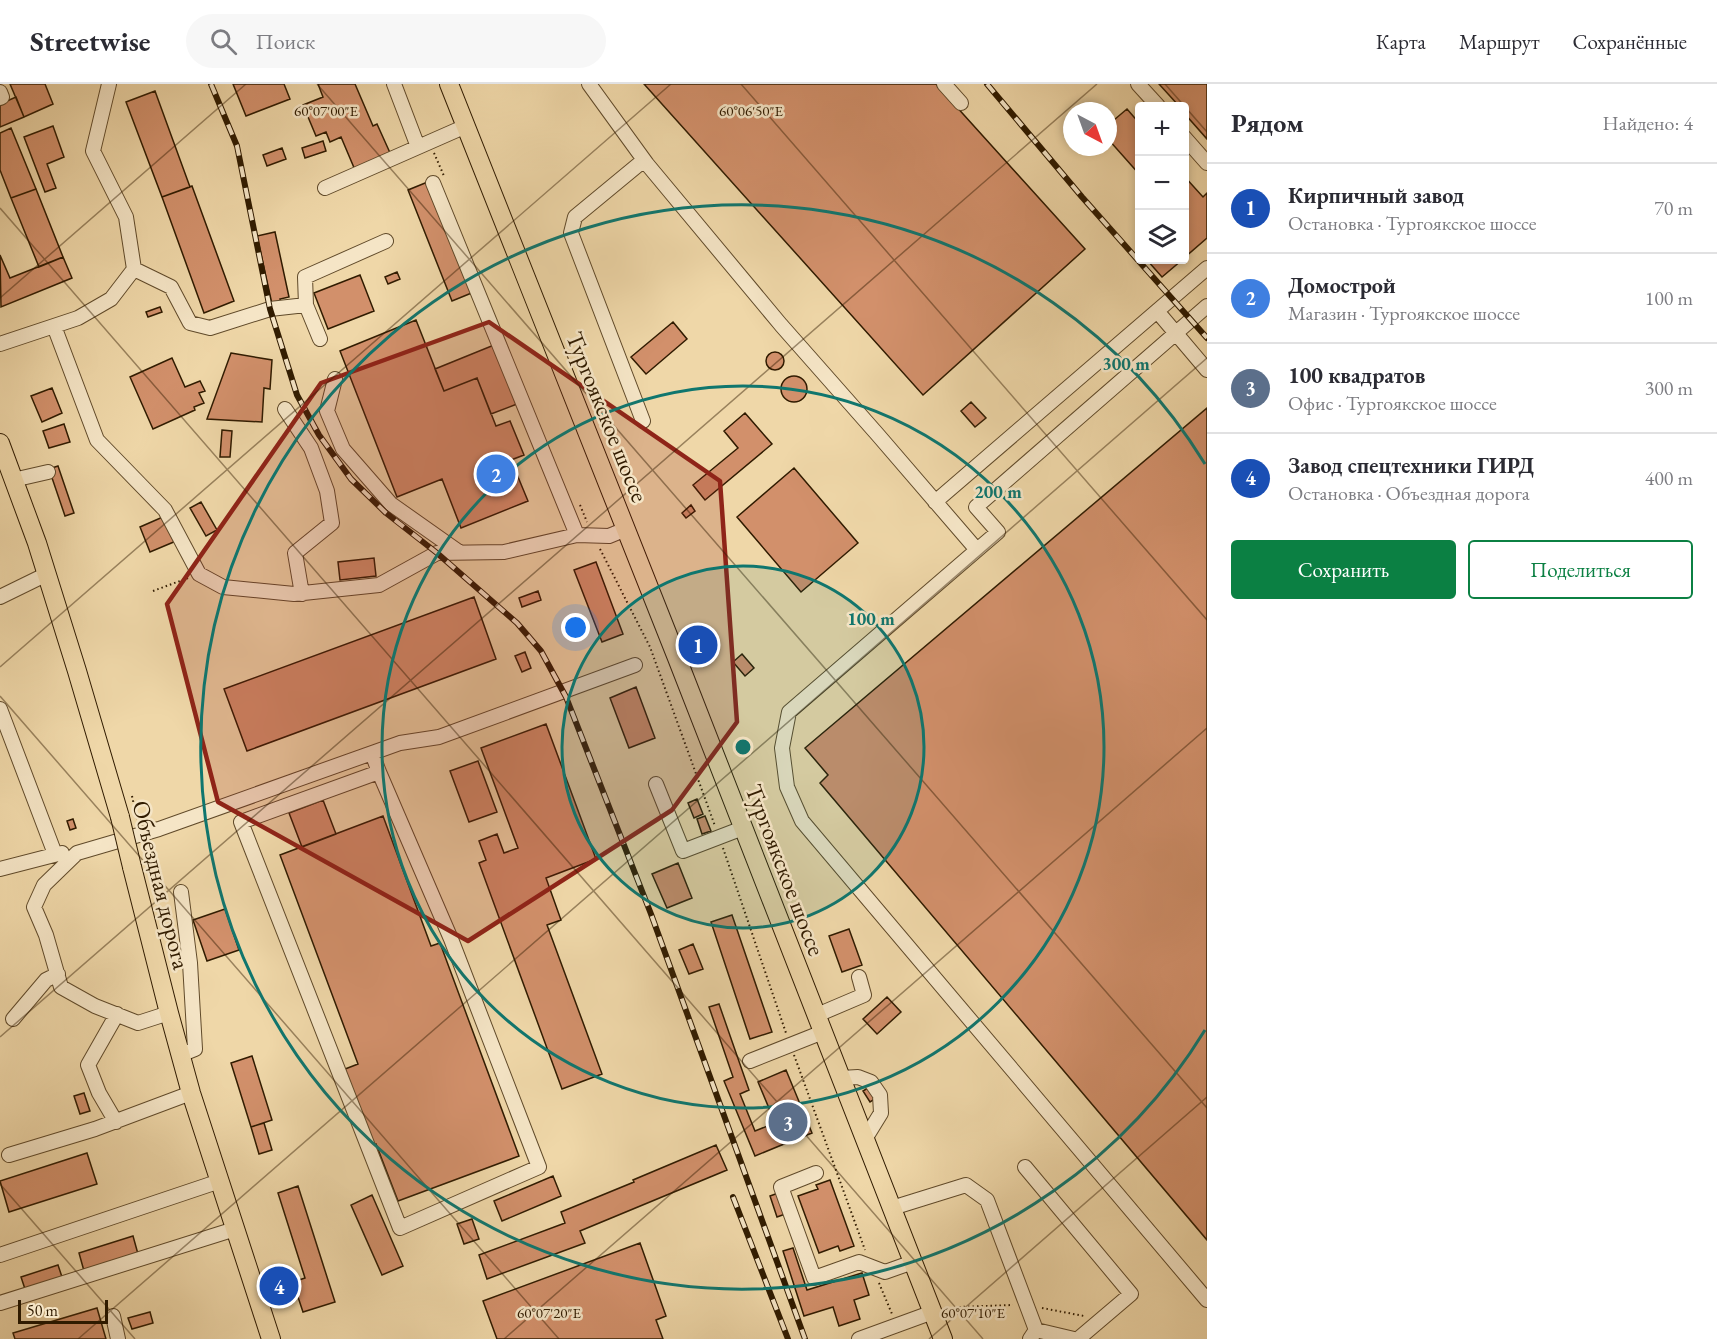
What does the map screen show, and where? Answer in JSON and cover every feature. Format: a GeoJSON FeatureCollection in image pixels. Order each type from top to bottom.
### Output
{"type":"FeatureCollection","features":[{"type":"Feature","properties":{"kind":"main road","name":"Тургоякское шоссе"},"geometry":{"type":"LineString","coordinates":[[449,84],[943,1339]]}},
{"type":"Feature","properties":{"kind":"main road","name":"Объездная дорога"},"geometry":{"type":"LineString","coordinates":[[0,443],[8,474],[47,574],[120,817],[191,1093],[271,1339]]}},
{"type":"Feature","properties":{"kind":"street"},"geometry":{"type":"LineString","coordinates":[[0,344],[78,318],[111,299],[134,269],[126,217],[93,151],[109,84]]}},
{"type":"Feature","properties":{"kind":"street"},"geometry":{"type":"LineString","coordinates":[[394,84],[424,144]]}},
{"type":"Feature","properties":{"kind":"street"},"geometry":{"type":"LineString","coordinates":[[589,84],[644,160],[781,325],[977,550]]}},
{"type":"Feature","properties":{"kind":"street"},"geometry":{"type":"LineString","coordinates":[[944,84],[961,103]]}},
{"type":"Feature","properties":{"kind":"street"},"geometry":{"type":"LineString","coordinates":[[1138,84],[1154,102]]}},
{"type":"Feature","properties":{"kind":"street"},"geometry":{"type":"LineString","coordinates":[[0,92],[2,97],[0,98]]}},
{"type":"Feature","properties":{"kind":"street"},"geometry":{"type":"LineString","coordinates":[[325,188],[465,126]]}},
{"type":"Feature","properties":{"kind":"street"},"geometry":{"type":"LineString","coordinates":[[1189,142],[1207,163]]}},
{"type":"Feature","properties":{"kind":"street"},"geometry":{"type":"LineString","coordinates":[[642,421],[571,232],[575,218],[644,160]]}},
{"type":"Feature","properties":{"kind":"street"},"geometry":{"type":"LineString","coordinates":[[433,183],[578,535]]}},
{"type":"Feature","properties":{"kind":"street"},"geometry":{"type":"LineString","coordinates":[[320,339],[306,305],[305,277],[386,241]]}},
{"type":"Feature","properties":{"kind":"street"},"geometry":{"type":"LineString","coordinates":[[935,502],[1207,268]]}},
{"type":"Feature","properties":{"kind":"street"},"geometry":{"type":"LineString","coordinates":[[134,269],[171,287],[190,323],[210,327],[270,309],[306,305]]}},
{"type":"Feature","properties":{"kind":"street"},"geometry":{"type":"LineString","coordinates":[[1207,306],[976,507],[998,532],[789,712],[782,748],[787,787],[802,821],[1207,1300]]}},
{"type":"Feature","properties":{"kind":"street"},"geometry":{"type":"LineString","coordinates":[[1156,311],[1207,370]]}},
{"type":"Feature","properties":{"kind":"street"},"geometry":{"type":"LineString","coordinates":[[54,326],[97,440],[165,510],[199,574],[223,587],[302,594],[379,585],[437,553],[504,552],[578,535],[609,536],[626,529]]}},
{"type":"Feature","properties":{"kind":"street"},"geometry":{"type":"LineString","coordinates":[[335,380],[327,411],[342,449],[391,504],[459,552]]}},
{"type":"Feature","properties":{"kind":"street"},"geometry":{"type":"LineString","coordinates":[[285,409],[312,448],[327,491],[332,523],[295,553],[302,594]]}},
{"type":"Feature","properties":{"kind":"street"},"geometry":{"type":"LineString","coordinates":[[8,474],[48,472]]}},
{"type":"Feature","properties":{"kind":"street"},"geometry":{"type":"LineString","coordinates":[[0,597],[47,574]]}},
{"type":"Feature","properties":{"kind":"street"},"geometry":{"type":"LineString","coordinates":[[0,869],[55,854],[77,853],[159,829],[400,743],[439,737],[635,665]]}},
{"type":"Feature","properties":{"kind":"street"},"geometry":{"type":"LineString","coordinates":[[0,709],[55,854]]}},
{"type":"Feature","properties":{"kind":"street"},"geometry":{"type":"LineString","coordinates":[[372,753],[451,939],[539,1167],[400,1228],[241,822],[379,772]]}},
{"type":"Feature","properties":{"kind":"street"},"geometry":{"type":"LineString","coordinates":[[656,784],[683,851],[743,828]]}},
{"type":"Feature","properties":{"kind":"street"},"geometry":{"type":"LineString","coordinates":[[77,853],[44,885],[34,907],[46,935],[61,987],[95,1006],[138,1023],[169,1013]]}},
{"type":"Feature","properties":{"kind":"street"},"geometry":{"type":"LineString","coordinates":[[180,1055],[195,1049],[190,963],[181,892]]}},
{"type":"Feature","properties":{"kind":"street"},"geometry":{"type":"LineString","coordinates":[[13,1019],[46,980],[58,974]]}},
{"type":"Feature","properties":{"kind":"street"},"geometry":{"type":"LineString","coordinates":[[817,1015],[864,995],[859,977]]}},
{"type":"Feature","properties":{"kind":"street"},"geometry":{"type":"LineString","coordinates":[[116,1122],[99,1093],[88,1065],[117,1014]]}},
{"type":"Feature","properties":{"kind":"street"},"geometry":{"type":"LineString","coordinates":[[750,1061],[823,1032]]}},
{"type":"Feature","properties":{"kind":"street"},"geometry":{"type":"LineString","coordinates":[[841,1078],[858,1077],[871,1082],[880,1095],[881,1113],[865,1139]]}},
{"type":"Feature","properties":{"kind":"street"},"geometry":{"type":"LineString","coordinates":[[9,1155],[116,1122],[191,1093]]}},
{"type":"Feature","properties":{"kind":"street"},"geometry":{"type":"LineString","coordinates":[[892,1208],[966,1185],[987,1200],[1033,1334],[1076,1339],[1131,1294],[1025,1167]]}},
{"type":"Feature","properties":{"kind":"street"},"geometry":{"type":"LineString","coordinates":[[816,1173],[780,1187],[814,1278],[859,1262],[885,1272],[913,1262]]}},
{"type":"Feature","properties":{"kind":"street"},"geometry":{"type":"LineString","coordinates":[[0,1255],[220,1181]]}},
{"type":"Feature","properties":{"kind":"street"},"geometry":{"type":"LineString","coordinates":[[0,1303],[235,1229]]}},
{"type":"Feature","properties":{"kind":"street"},"geometry":{"type":"LineString","coordinates":[[859,1339],[933,1312]]}},
{"type":"Feature","properties":{"kind":"street"},"geometry":{"type":"LineString","coordinates":[[113,1316],[118,1339]]}},
{"type":"Feature","properties":{"kind":"path"},"geometry":{"type":"LineString","coordinates":[[424,144],[448,185]]}},
{"type":"Feature","properties":{"kind":"path"},"geometry":{"type":"LineString","coordinates":[[579,504],[650,647],[791,1045],[872,1267],[897,1325]]}},
{"type":"Feature","properties":{"kind":"path"},"geometry":{"type":"LineString","coordinates":[[153,591],[199,574]]}},
{"type":"Feature","properties":{"kind":"path"},"geometry":{"type":"LineString","coordinates":[[132,796],[138,825]]}},
{"type":"Feature","properties":{"kind":"highlighted area"},"geometry":{"type":"Polygon","coordinates":[[[489,322],[720,481],[737,722],[672,810],[468,941],[218,802],[167,604],[321,383],[489,322]]]}},
{"type":"Feature","properties":{"kind":"building"},"geometry":{"type":"Polygon","coordinates":[[[10,84],[45,84],[53,104],[24,117],[10,84]]]}},
{"type":"Feature","properties":{"kind":"building"},"geometry":{"type":"Polygon","coordinates":[[[233,84],[284,84],[290,99],[246,116],[233,84]]]}},
{"type":"Feature","properties":{"kind":"building"},"geometry":{"type":"Polygon","coordinates":[[[318,84],[355,84],[373,126],[377,124],[391,155],[355,170],[341,137],[330,142],[326,132],[316,136],[303,105],[323,97],[318,84]]]}},
{"type":"Feature","properties":{"kind":"building"},"geometry":{"type":"Polygon","coordinates":[[[644,84],[936,84],[1085,249],[923,395],[644,84]]]}},
{"type":"Feature","properties":{"kind":"building"},"geometry":{"type":"Polygon","coordinates":[[[1159,84],[1207,84],[1207,139],[1189,119],[1189,102],[1175,102],[1159,84]]]}},
{"type":"Feature","properties":{"kind":"building"},"geometry":{"type":"Polygon","coordinates":[[[155,91],[190,187],[162,197],[126,102],[155,91]]]}},
{"type":"Feature","properties":{"kind":"building"},"geometry":{"type":"Polygon","coordinates":[[[16,97],[24,117],[0,127],[0,104],[16,97]]]}},
{"type":"Feature","properties":{"kind":"building"},"geometry":{"type":"Polygon","coordinates":[[[1127,109],[1135,118],[1135,169],[1117,149],[1117,117],[1127,109]]]}},
{"type":"Feature","properties":{"kind":"building"},"geometry":{"type":"Polygon","coordinates":[[[53,126],[64,157],[47,164],[56,188],[45,192],[24,137],[53,126]]]}},
{"type":"Feature","properties":{"kind":"building"},"geometry":{"type":"Polygon","coordinates":[[[11,128],[36,189],[11,198],[0,170],[0,133],[11,128]]]}},
{"type":"Feature","properties":{"kind":"building"},"geometry":{"type":"Polygon","coordinates":[[[323,141],[326,151],[305,158],[302,148],[323,141]]]}},
{"type":"Feature","properties":{"kind":"building"},"geometry":{"type":"Polygon","coordinates":[[[282,148],[286,159],[267,166],[263,155],[282,148]]]}},
{"type":"Feature","properties":{"kind":"building"},"geometry":{"type":"Polygon","coordinates":[[[430,181],[474,292],[452,301],[408,190],[430,181]]]}},
{"type":"Feature","properties":{"kind":"building"},"geometry":{"type":"Polygon","coordinates":[[[1189,182],[1203,197],[1207,193],[1207,238],[1189,254],[1189,182]]]}},
{"type":"Feature","properties":{"kind":"building"},"geometry":{"type":"Polygon","coordinates":[[[192,186],[234,301],[204,313],[162,197],[192,186]]]}},
{"type":"Feature","properties":{"kind":"building"},"geometry":{"type":"Polygon","coordinates":[[[36,189],[63,257],[39,267],[11,198],[36,189]]]}},
{"type":"Feature","properties":{"kind":"building"},"geometry":{"type":"Polygon","coordinates":[[[275,232],[289,297],[272,304],[257,236],[275,232]]]}},
{"type":"Feature","properties":{"kind":"building"},"geometry":{"type":"Polygon","coordinates":[[[0,255],[10,278],[63,257],[72,278],[1,307],[0,255]]]}},
{"type":"Feature","properties":{"kind":"building"},"geometry":{"type":"Polygon","coordinates":[[[1151,264],[1177,264],[1162,277],[1151,264]]]}},
{"type":"Feature","properties":{"kind":"building"},"geometry":{"type":"Polygon","coordinates":[[[397,272],[400,279],[388,284],[385,277],[397,272]]]}},
{"type":"Feature","properties":{"kind":"building"},"geometry":{"type":"Polygon","coordinates":[[[360,275],[374,311],[328,329],[314,293],[360,275]]]}},
{"type":"Feature","properties":{"kind":"building"},"geometry":{"type":"Polygon","coordinates":[[[160,307],[162,312],[148,317],[146,312],[160,307]]]}},
{"type":"Feature","properties":{"kind":"building"},"geometry":{"type":"Polygon","coordinates":[[[416,320],[444,391],[477,378],[496,426],[510,421],[524,455],[511,460],[528,501],[461,528],[442,479],[397,497],[340,351],[416,320]]]}},
{"type":"Feature","properties":{"kind":"building"},"geometry":{"type":"Polygon","coordinates":[[[673,322],[687,339],[646,374],[631,357],[673,322]]]}},
{"type":"Feature","properties":{"kind":"building"},"geometry":{"type":"Polygon","coordinates":[[[494,345],[517,404],[491,414],[477,378],[444,391],[435,369],[494,345]]]}},
{"type":"Feature","properties":{"kind":"building"},"geometry":{"type":"Polygon","coordinates":[[[775,352],[781,355],[784,361],[781,367],[775,370],[769,367],[766,361],[769,355],[775,352]]]}},
{"type":"Feature","properties":{"kind":"building"},"geometry":{"type":"Polygon","coordinates":[[[231,353],[272,360],[270,389],[264,388],[262,422],[207,419],[231,353]]]}},
{"type":"Feature","properties":{"kind":"building"},"geometry":{"type":"Polygon","coordinates":[[[172,358],[185,387],[200,381],[205,391],[199,393],[204,403],[194,407],[195,410],[153,429],[130,377],[172,358]]]}},
{"type":"Feature","properties":{"kind":"building"},"geometry":{"type":"Polygon","coordinates":[[[794,376],[803,380],[807,389],[803,398],[794,402],[785,398],[781,389],[785,380],[794,376]]]}},
{"type":"Feature","properties":{"kind":"building"},"geometry":{"type":"Polygon","coordinates":[[[52,388],[62,413],[42,422],[31,396],[52,388]]]}},
{"type":"Feature","properties":{"kind":"building"},"geometry":{"type":"Polygon","coordinates":[[[971,402],[986,418],[975,427],[961,411],[971,402]]]}},
{"type":"Feature","properties":{"kind":"building"},"geometry":{"type":"Polygon","coordinates":[[[1207,408],[1207,1240],[820,783],[828,775],[805,748],[1207,408]]]}},
{"type":"Feature","properties":{"kind":"building"},"geometry":{"type":"Polygon","coordinates":[[[745,413],[772,444],[705,500],[693,485],[738,448],[724,431],[745,413]]]}},
{"type":"Feature","properties":{"kind":"building"},"geometry":{"type":"Polygon","coordinates":[[[64,424],[70,442],[49,448],[43,431],[64,424]]]}},
{"type":"Feature","properties":{"kind":"building"},"geometry":{"type":"Polygon","coordinates":[[[222,430],[232,431],[230,457],[220,457],[222,430]]]}},
{"type":"Feature","properties":{"kind":"building"},"geometry":{"type":"Polygon","coordinates":[[[58,466],[74,513],[65,516],[49,469],[58,466]]]}},
{"type":"Feature","properties":{"kind":"building"},"geometry":{"type":"Polygon","coordinates":[[[794,468],[858,543],[801,592],[737,517],[794,468]]]}},
{"type":"Feature","properties":{"kind":"building"},"geometry":{"type":"Polygon","coordinates":[[[201,502],[217,530],[206,536],[190,508],[201,502]]]}},
{"type":"Feature","properties":{"kind":"building"},"geometry":{"type":"Polygon","coordinates":[[[691,505],[695,511],[686,518],[682,513],[691,505]]]}},
{"type":"Feature","properties":{"kind":"building"},"geometry":{"type":"Polygon","coordinates":[[[165,516],[176,541],[150,552],[140,527],[165,516]]]}},
{"type":"Feature","properties":{"kind":"building"},"geometry":{"type":"Polygon","coordinates":[[[374,558],[376,576],[340,580],[338,562],[374,558]]]}},
{"type":"Feature","properties":{"kind":"building"},"geometry":{"type":"Polygon","coordinates":[[[596,562],[623,634],[602,642],[574,570],[596,562]]]}},
{"type":"Feature","properties":{"kind":"building"},"geometry":{"type":"Polygon","coordinates":[[[538,591],[541,600],[522,607],[519,598],[538,591]]]}},
{"type":"Feature","properties":{"kind":"building"},"geometry":{"type":"Polygon","coordinates":[[[474,597],[496,659],[247,751],[224,689],[474,597]]]}},
{"type":"Feature","properties":{"kind":"building"},"geometry":{"type":"Polygon","coordinates":[[[525,652],[531,668],[522,672],[515,656],[525,652]]]}},
{"type":"Feature","properties":{"kind":"building"},"geometry":{"type":"Polygon","coordinates":[[[742,654],[754,668],[745,676],[733,662],[742,654]]]}},
{"type":"Feature","properties":{"kind":"building"},"geometry":{"type":"Polygon","coordinates":[[[636,687],[655,738],[629,748],[610,698],[636,687]]]}},
{"type":"Feature","properties":{"kind":"building"},"geometry":{"type":"Polygon","coordinates":[[[546,724],[596,859],[546,878],[561,920],[547,925],[602,1074],[562,1089],[479,863],[486,860],[479,841],[497,834],[504,853],[518,848],[481,748],[546,724]]]}},
{"type":"Feature","properties":{"kind":"building"},"geometry":{"type":"Polygon","coordinates":[[[478,761],[497,812],[469,822],[450,771],[478,761]]]}},
{"type":"Feature","properties":{"kind":"building"},"geometry":{"type":"Polygon","coordinates":[[[697,799],[703,814],[694,818],[688,803],[697,799]]]}},
{"type":"Feature","properties":{"kind":"building"},"geometry":{"type":"Polygon","coordinates":[[[323,800],[336,834],[302,847],[289,813],[323,800]]]}},
{"type":"Feature","properties":{"kind":"building"},"geometry":{"type":"Polygon","coordinates":[[[383,816],[431,946],[440,943],[519,1156],[398,1201],[376,1144],[369,1147],[340,1071],[358,1064],[280,855],[383,816]]]}},
{"type":"Feature","properties":{"kind":"building"},"geometry":{"type":"Polygon","coordinates":[[[705,816],[711,831],[702,834],[697,819],[705,816]]]}},
{"type":"Feature","properties":{"kind":"building"},"geometry":{"type":"Polygon","coordinates":[[[73,819],[76,828],[70,830],[67,821],[73,819]]]}},
{"type":"Feature","properties":{"kind":"building"},"geometry":{"type":"Polygon","coordinates":[[[678,863],[692,898],[667,908],[652,874],[678,863]]]}},
{"type":"Feature","properties":{"kind":"building"},"geometry":{"type":"Polygon","coordinates":[[[225,909],[239,950],[207,961],[193,920],[225,909]]]}},
{"type":"Feature","properties":{"kind":"building"},"geometry":{"type":"Polygon","coordinates":[[[732,915],[772,1032],[750,1039],[711,922],[732,915]]]}},
{"type":"Feature","properties":{"kind":"building"},"geometry":{"type":"Polygon","coordinates":[[[849,929],[862,965],[842,972],[829,936],[849,929]]]}},
{"type":"Feature","properties":{"kind":"building"},"geometry":{"type":"Polygon","coordinates":[[[693,944],[703,969],[689,974],[679,950],[693,944]]]}},
{"type":"Feature","properties":{"kind":"building"},"geometry":{"type":"Polygon","coordinates":[[[887,997],[901,1012],[877,1034],[863,1019],[887,997]]]}},
{"type":"Feature","properties":{"kind":"building"},"geometry":{"type":"Polygon","coordinates":[[[719,1004],[749,1090],[740,1094],[755,1131],[775,1123],[784,1144],[755,1156],[724,1081],[733,1077],[709,1007],[719,1004]]]}},
{"type":"Feature","properties":{"kind":"building"},"geometry":{"type":"Polygon","coordinates":[[[252,1056],[272,1120],[251,1127],[231,1063],[252,1056]]]}},
{"type":"Feature","properties":{"kind":"building"},"geometry":{"type":"Polygon","coordinates":[[[786,1070],[812,1133],[784,1144],[758,1082],[786,1070]]]}},
{"type":"Feature","properties":{"kind":"building"},"geometry":{"type":"Polygon","coordinates":[[[871,1086],[878,1097],[870,1102],[863,1091],[871,1086]]]}},
{"type":"Feature","properties":{"kind":"building"},"geometry":{"type":"Polygon","coordinates":[[[84,1093],[90,1111],[80,1114],[74,1096],[84,1093]]]}},
{"type":"Feature","properties":{"kind":"building"},"geometry":{"type":"Polygon","coordinates":[[[264,1123],[272,1150],[259,1154],[251,1127],[264,1123]]]}},
{"type":"Feature","properties":{"kind":"building"},"geometry":{"type":"Polygon","coordinates":[[[716,1145],[727,1170],[580,1231],[585,1243],[487,1279],[479,1255],[565,1223],[561,1212],[716,1145]]]}},
{"type":"Feature","properties":{"kind":"building"},"geometry":{"type":"Polygon","coordinates":[[[87,1153],[97,1184],[9,1212],[0,1181],[87,1153]]]}},
{"type":"Feature","properties":{"kind":"building"},"geometry":{"type":"Polygon","coordinates":[[[553,1176],[561,1196],[502,1221],[494,1201],[553,1176]]]}},
{"type":"Feature","properties":{"kind":"building"},"geometry":{"type":"Polygon","coordinates":[[[830,1180],[854,1246],[840,1251],[838,1246],[819,1253],[798,1196],[818,1189],[816,1185],[830,1180]]]}},
{"type":"Feature","properties":{"kind":"building"},"geometry":{"type":"Polygon","coordinates":[[[298,1186],[335,1302],[303,1312],[293,1282],[305,1278],[278,1193],[298,1186]]]}},
{"type":"Feature","properties":{"kind":"building"},"geometry":{"type":"Polygon","coordinates":[[[781,1192],[788,1213],[777,1217],[770,1196],[781,1192]]]}},
{"type":"Feature","properties":{"kind":"building"},"geometry":{"type":"Polygon","coordinates":[[[372,1195],[403,1266],[382,1275],[351,1205],[372,1195]]]}},
{"type":"Feature","properties":{"kind":"building"},"geometry":{"type":"Polygon","coordinates":[[[472,1219],[479,1239],[464,1244],[457,1224],[472,1219]]]}},
{"type":"Feature","properties":{"kind":"building"},"geometry":{"type":"Polygon","coordinates":[[[133,1236],[138,1254],[84,1271],[79,1253],[133,1236]]]}},
{"type":"Feature","properties":{"kind":"building"},"geometry":{"type":"Polygon","coordinates":[[[640,1243],[666,1316],[656,1320],[663,1339],[497,1339],[483,1301],[640,1243]]]}},
{"type":"Feature","properties":{"kind":"building"},"geometry":{"type":"Polygon","coordinates":[[[793,1248],[807,1290],[862,1273],[869,1295],[854,1300],[860,1319],[839,1326],[833,1307],[804,1316],[783,1251],[793,1248]]]}},
{"type":"Feature","properties":{"kind":"building"},"geometry":{"type":"Polygon","coordinates":[[[58,1265],[63,1280],[26,1292],[21,1277],[58,1265]]]}},
{"type":"Feature","properties":{"kind":"building"},"geometry":{"type":"Polygon","coordinates":[[[97,1308],[106,1339],[15,1339],[13,1333],[97,1308]]]}},
{"type":"Feature","properties":{"kind":"building"},"geometry":{"type":"Polygon","coordinates":[[[150,1312],[153,1323],[132,1329],[128,1318],[150,1312]]]}},
{"type":"Feature","properties":{"kind":"railway"},"geometry":{"type":"LineString","coordinates":[[211,84],[237,146],[270,309],[297,395],[319,435],[351,479],[386,513],[437,553],[517,623],[541,651],[566,697],[651,914],[805,1339]]}},
{"type":"Feature","properties":{"kind":"railway"},"geometry":{"type":"LineString","coordinates":[[987,84],[1082,197],[1207,338]]}},
{"type":"Feature","properties":{"kind":"railway"},"geometry":{"type":"LineString","coordinates":[[733,1197],[788,1339]]}},
{"type":"Feature","properties":{"kind":"place","name":"Домострой"},"geometry":{"type":"Point","coordinates":[496,474]}},
{"type":"Feature","properties":{"kind":"place","name":"Кирпичный завод"},"geometry":{"type":"Point","coordinates":[698,645]}},
{"type":"Feature","properties":{"kind":"place","name":"100 квадратов"},"geometry":{"type":"Point","coordinates":[788,1122]}},
{"type":"Feature","properties":{"kind":"place","name":"Завод спецтехники ГИРД"},"geometry":{"type":"Point","coordinates":[279,1286]}}]}
